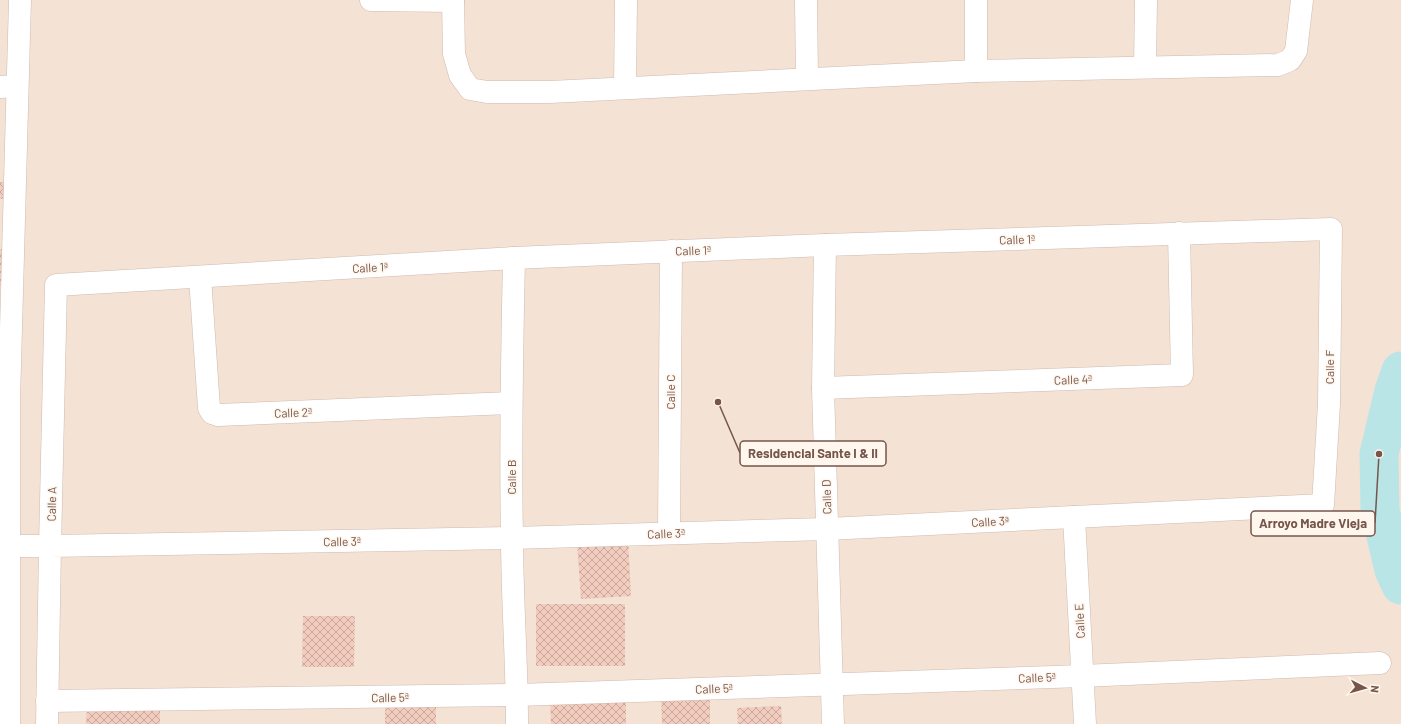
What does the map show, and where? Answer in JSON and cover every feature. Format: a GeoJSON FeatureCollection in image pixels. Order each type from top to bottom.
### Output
{"type":"FeatureCollection","features":[{"type":"Feature","properties":{"kind":"street"},"geometry":{"type":"LineString","coordinates":[[9,724],[4,546],[5,401],[13,269],[8,87],[20,0]]}},
{"type":"Feature","properties":{"kind":"street"},"geometry":{"type":"LineString","coordinates":[[371,0],[453,1],[454,54],[460,75],[470,89],[487,92],[550,92],[807,78],[976,71],[1278,65],[1290,60],[1296,51],[1302,0]]}},
{"type":"Feature","properties":{"kind":"street"},"geometry":{"type":"LineString","coordinates":[[625,88],[626,0]]}},
{"type":"Feature","properties":{"kind":"street"},"geometry":{"type":"LineString","coordinates":[[806,0],[807,78]]}},
{"type":"Feature","properties":{"kind":"street"},"geometry":{"type":"LineString","coordinates":[[976,0],[976,71]]}},
{"type":"Feature","properties":{"kind":"street"},"geometry":{"type":"LineString","coordinates":[[1144,67],[1146,0]]}},
{"type":"Feature","properties":{"kind":"street","name":"Calle 1ª"},"geometry":{"type":"LineString","coordinates":[[56,285],[514,258],[671,251],[1331,229]]}},
{"type":"Feature","properties":{"kind":"street","name":"Calle F"},"geometry":{"type":"LineString","coordinates":[[1323,505],[1329,404],[1331,229]]}},
{"type":"Feature","properties":{"kind":"street","name":"Calle 4ª"},"geometry":{"type":"LineString","coordinates":[[822,388],[1182,375],[1179,233]]}},
{"type":"Feature","properties":{"kind":"street","name":"Calle D"},"geometry":{"type":"LineString","coordinates":[[825,245],[822,388],[833,684],[833,724]]}},
{"type":"Feature","properties":{"kind":"street","name":"Calle C"},"geometry":{"type":"LineString","coordinates":[[669,533],[671,251]]}},
{"type":"Feature","properties":{"kind":"street","name":"Calle B"},"geometry":{"type":"LineString","coordinates":[[514,258],[511,403],[512,538],[517,724]]}},
{"type":"Feature","properties":{"kind":"street","name":"Calle 2ª"},"geometry":{"type":"LineString","coordinates":[[200,277],[209,408],[212,413],[218,415],[511,403]]}},
{"type":"Feature","properties":{"kind":"street","name":"Calle A"},"geometry":{"type":"LineString","coordinates":[[47,724],[56,285]]}},
{"type":"Feature","properties":{"kind":"street","name":"Calle 3ª"},"geometry":{"type":"LineString","coordinates":[[4,546],[512,538],[827,529],[1323,505]]}},
{"type":"Feature","properties":{"kind":"street","name":"Calle E"},"geometry":{"type":"LineString","coordinates":[[1074,517],[1085,724]]}},
{"type":"Feature","properties":{"kind":"street","name":"Calle 5ª"},"geometry":{"type":"LineString","coordinates":[[47,701],[517,695],[1082,676],[1380,663]]}},
{"type":"Feature","properties":{"kind":"shaded area"},"geometry":{"type":"Polygon","coordinates":[[[0,0],[1401,0],[1401,724],[0,724],[0,0]]]}},
{"type":"Feature","properties":{"kind":"building"},"geometry":{"type":"Polygon","coordinates":[[[0,182],[6,182],[6,199],[0,199],[0,182]]]}},
{"type":"Feature","properties":{"kind":"building"},"geometry":{"type":"Polygon","coordinates":[[[0,249],[6,249],[5,286],[0,286],[0,249]]]}},
{"type":"Feature","properties":{"kind":"building"},"geometry":{"type":"Polygon","coordinates":[[[628,539],[631,596],[581,599],[577,542],[628,539]]]}},
{"type":"Feature","properties":{"kind":"building"},"geometry":{"type":"Polygon","coordinates":[[[536,604],[625,604],[625,666],[536,666],[536,604]]]}},
{"type":"Feature","properties":{"kind":"building"},"geometry":{"type":"Polygon","coordinates":[[[303,616],[355,616],[354,667],[302,667],[303,616]]]}},
{"type":"Feature","properties":{"kind":"building"},"geometry":{"type":"Polygon","coordinates":[[[710,690],[710,724],[662,724],[661,691],[710,690]]]}},
{"type":"Feature","properties":{"kind":"building"},"geometry":{"type":"Polygon","coordinates":[[[626,698],[626,724],[551,724],[550,700],[626,698]]]}},
{"type":"Feature","properties":{"kind":"building"},"geometry":{"type":"Polygon","coordinates":[[[781,706],[782,724],[738,724],[737,708],[781,706]]]}},
{"type":"Feature","properties":{"kind":"building"},"geometry":{"type":"Polygon","coordinates":[[[87,707],[160,711],[160,724],[86,724],[87,707]]]}},
{"type":"Feature","properties":{"kind":"building"},"geometry":{"type":"Polygon","coordinates":[[[436,707],[436,724],[385,724],[385,708],[436,707]]]}},
{"type":"Feature","properties":{"kind":"waterway"},"geometry":{"type":"LineString","coordinates":[[1401,371],[1394,391],[1379,454],[1380,510],[1394,570],[1401,585]]}},
{"type":"Feature","properties":{"kind":"place","name":"Residencial Sante I & II"},"geometry":{"type":"Point","coordinates":[718,402]}},
{"type":"Feature","properties":{"kind":"place","name":"Arroyo Madre Vieja"},"geometry":{"type":"Point","coordinates":[1379,454]}}]}
